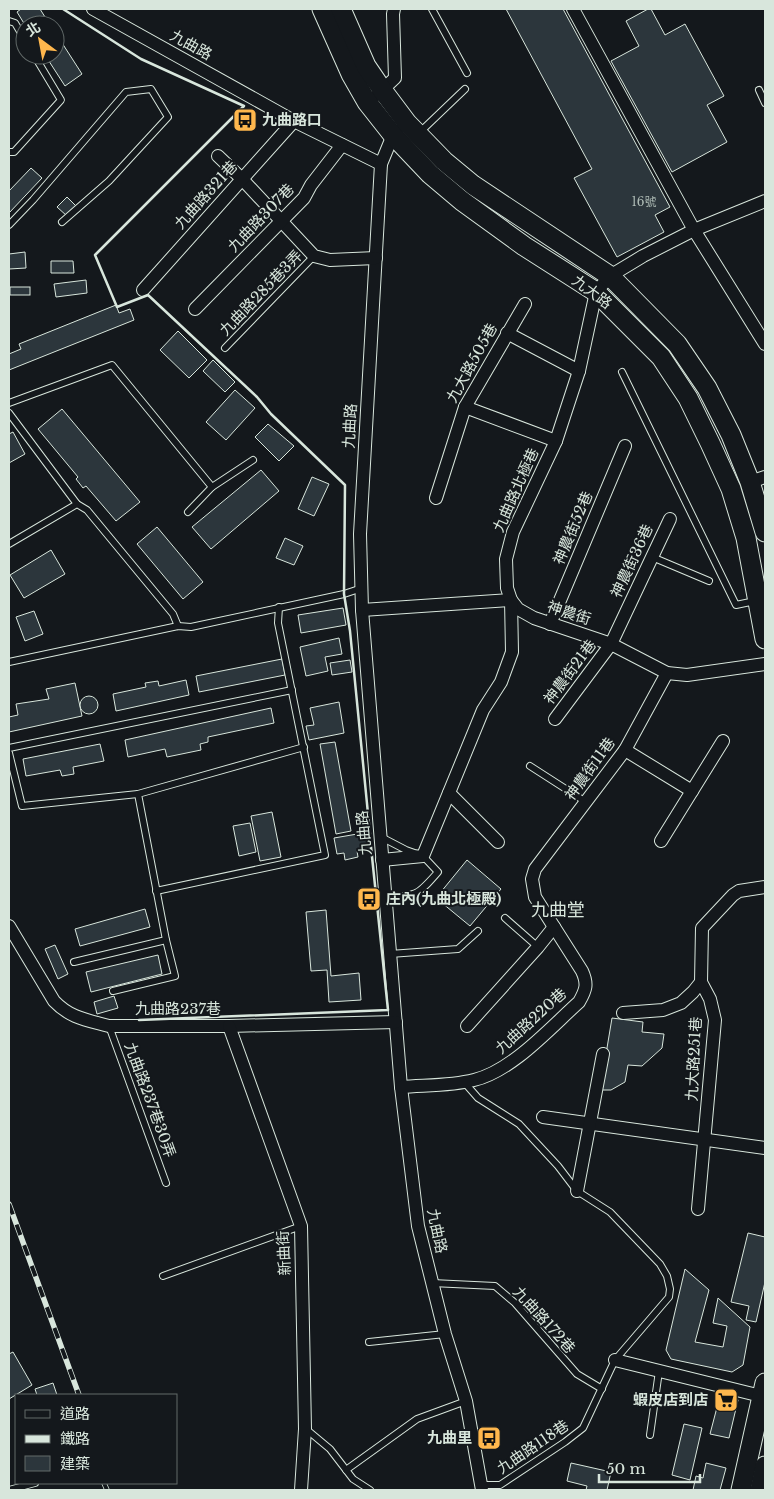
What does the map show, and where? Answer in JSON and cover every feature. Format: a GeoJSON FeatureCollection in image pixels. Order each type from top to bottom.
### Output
{"type":"FeatureCollection","features":[{"type":"Feature","properties":{"kind":"main road","name":"九大路"},"geometry":{"type":"LineString","coordinates":[[322,9],[351,74],[367,102],[392,135],[430,174],[462,201],[524,246],[596,292],[661,357],[688,398],[731,489],[746,538],[756,600],[765,639]]}},
{"type":"Feature","properties":{"kind":"main road","name":"九大路"},"geometry":{"type":"LineString","coordinates":[[341,9],[366,66],[382,91],[412,129],[444,162],[473,185],[610,276],[677,344],[707,388],[731,435],[758,480],[765,532]]}},
{"type":"Feature","properties":{"kind":"main road"},"geometry":{"type":"LineString","coordinates":[[741,1490],[763,1389]]}},
{"type":"Feature","properties":{"kind":"main road"},"geometry":{"type":"LineString","coordinates":[[760,1490],[765,1466]]}},
{"type":"Feature","properties":{"kind":"street"},"geometry":{"type":"LineString","coordinates":[[367,102],[395,78],[394,9]]}},
{"type":"Feature","properties":{"kind":"street"},"geometry":{"type":"LineString","coordinates":[[573,9],[694,230],[765,344]]}},
{"type":"Feature","properties":{"kind":"street","name":"九曲路"},"geometry":{"type":"LineString","coordinates":[[96,10],[294,121],[381,164]]}},
{"type":"Feature","properties":{"kind":"street","name":"九曲路321巷"},"geometry":{"type":"LineString","coordinates":[[143,290],[294,121]]}},
{"type":"Feature","properties":{"kind":"street"},"geometry":{"type":"LineString","coordinates":[[392,135],[412,129]]}},
{"type":"Feature","properties":{"kind":"street","name":"九曲路"},"geometry":{"type":"LineString","coordinates":[[392,135],[381,164],[360,534],[362,610],[401,1087],[418,1226],[445,1334],[466,1401],[482,1488]]}},
{"type":"Feature","properties":{"kind":"street","name":"九曲路307巷"},"geometry":{"type":"LineString","coordinates":[[195,309],[304,198],[311,185],[342,145]]}},
{"type":"Feature","properties":{"kind":"street"},"geometry":{"type":"LineString","coordinates":[[218,156],[314,256],[330,260],[376,258]]}},
{"type":"Feature","properties":{"kind":"street"},"geometry":{"type":"LineString","coordinates":[[596,292],[610,276],[643,256],[694,230],[765,201]]}},
{"type":"Feature","properties":{"kind":"street","name":"九曲路北極巷"},"geometry":{"type":"LineString","coordinates":[[424,856],[483,710],[501,682],[512,652],[511,600],[507,588],[506,559],[513,532],[556,441],[580,371],[596,292]]}},
{"type":"Feature","properties":{"kind":"street","name":"九大路505巷"},"geometry":{"type":"LineString","coordinates":[[436,498],[465,407],[525,304]]}},
{"type":"Feature","properties":{"kind":"street"},"geometry":{"type":"LineString","coordinates":[[507,333],[580,371]]}},
{"type":"Feature","properties":{"kind":"street"},"geometry":{"type":"LineString","coordinates":[[465,407],[556,441]]}},
{"type":"Feature","properties":{"kind":"street","name":"神農街52巷"},"geometry":{"type":"LineString","coordinates":[[550,624],[625,446]]}},
{"type":"Feature","properties":{"kind":"street","name":"神農街36巷"},"geometry":{"type":"LineString","coordinates":[[612,644],[670,519]]}},
{"type":"Feature","properties":{"kind":"street"},"geometry":{"type":"LineString","coordinates":[[362,610],[511,600]]}},
{"type":"Feature","properties":{"kind":"street","name":"神農街"},"geometry":{"type":"LineString","coordinates":[[511,600],[518,609],[534,618],[612,644],[667,673],[687,674],[765,664]]}},
{"type":"Feature","properties":{"kind":"street","name":"神農街21巷"},"geometry":{"type":"LineString","coordinates":[[555,719],[612,644]]}},
{"type":"Feature","properties":{"kind":"street","name":"神農街11巷"},"geometry":{"type":"LineString","coordinates":[[532,879],[535,869],[625,750],[667,673]]}},
{"type":"Feature","properties":{"kind":"street"},"geometry":{"type":"LineString","coordinates":[[661,841],[723,741]]}},
{"type":"Feature","properties":{"kind":"street"},"geometry":{"type":"LineString","coordinates":[[625,750],[692,791]]}},
{"type":"Feature","properties":{"kind":"street"},"geometry":{"type":"LineString","coordinates":[[449,793],[498,842]]}},
{"type":"Feature","properties":{"kind":"street"},"geometry":{"type":"LineString","coordinates":[[382,860],[424,856]]}},
{"type":"Feature","properties":{"kind":"street","name":"九曲路220巷"},"geometry":{"type":"LineString","coordinates":[[401,1087],[464,1082],[492,1074],[509,1065],[579,1002],[586,991],[586,981],[582,971],[535,897],[532,879]]}},
{"type":"Feature","properties":{"kind":"street"},"geometry":{"type":"LineString","coordinates":[[623,1012],[663,1010],[681,1003],[701,982],[702,928],[739,891],[765,887]]}},
{"type":"Feature","properties":{"kind":"street","name":"九曲路237巷"},"geometry":{"type":"LineString","coordinates":[[9,926],[54,1000],[63,1011],[78,1018],[109,1026],[229,1026],[396,1022]]}},
{"type":"Feature","properties":{"kind":"street"},"geometry":{"type":"LineString","coordinates":[[467,1026],[538,947],[554,926]]}},
{"type":"Feature","properties":{"kind":"street","name":"九大路251巷"},"geometry":{"type":"LineString","coordinates":[[698,1209],[715,1020],[710,999],[701,982]]}},
{"type":"Feature","properties":{"kind":"street","name":"新曲街"},"geometry":{"type":"LineString","coordinates":[[229,1026],[301,1226],[305,1428],[301,1490]]}},
{"type":"Feature","properties":{"kind":"street"},"geometry":{"type":"LineString","coordinates":[[577,1191],[603,1054]]}},
{"type":"Feature","properties":{"kind":"street"},"geometry":{"type":"LineString","coordinates":[[543,1117],[765,1148]]}},
{"type":"Feature","properties":{"kind":"street"},"geometry":{"type":"LineString","coordinates":[[615,1360],[659,1371],[763,1389]]}},
{"type":"Feature","properties":{"kind":"lane"},"geometry":{"type":"LineString","coordinates":[[432,9],[467,74]]}},
{"type":"Feature","properties":{"kind":"lane"},"geometry":{"type":"LineString","coordinates":[[9,152],[14,152],[60,100],[40,65]]}},
{"type":"Feature","properties":{"kind":"lane"},"geometry":{"type":"LineString","coordinates":[[9,225],[126,92],[150,89],[168,117],[109,181],[62,222]]}},
{"type":"Feature","properties":{"kind":"lane"},"geometry":{"type":"LineString","coordinates":[[412,129],[465,89]]}},
{"type":"Feature","properties":{"kind":"lane"},"geometry":{"type":"LineString","coordinates":[[758,90],[765,103]]}},
{"type":"Feature","properties":{"kind":"lane","name":"九曲路285巷3弄"},"geometry":{"type":"LineString","coordinates":[[225,348],[314,256]]}},
{"type":"Feature","properties":{"kind":"lane"},"geometry":{"type":"LineString","coordinates":[[9,403],[112,364],[212,487]]}},
{"type":"Feature","properties":{"kind":"lane"},"geometry":{"type":"LineString","coordinates":[[622,372],[736,605],[756,600]]}},
{"type":"Feature","properties":{"kind":"lane"},"geometry":{"type":"LineString","coordinates":[[9,413],[77,504],[87,510],[173,614],[178,626]]}},
{"type":"Feature","properties":{"kind":"lane"},"geometry":{"type":"LineString","coordinates":[[188,512],[212,487],[253,460]]}},
{"type":"Feature","properties":{"kind":"lane"},"geometry":{"type":"LineString","coordinates":[[9,544],[77,504]]}},
{"type":"Feature","properties":{"kind":"lane"},"geometry":{"type":"LineString","coordinates":[[652,557],[708,581]]}},
{"type":"Feature","properties":{"kind":"lane"},"geometry":{"type":"LineString","coordinates":[[9,662],[178,626],[190,627],[344,594],[362,588]]}},
{"type":"Feature","properties":{"kind":"lane"},"geometry":{"type":"LineString","coordinates":[[156,891],[325,856],[278,623],[279,607]]}},
{"type":"Feature","properties":{"kind":"lane"},"geometry":{"type":"LineString","coordinates":[[9,748],[292,690]]}},
{"type":"Feature","properties":{"kind":"lane"},"geometry":{"type":"LineString","coordinates":[[9,753],[22,806],[138,794],[304,747]]}},
{"type":"Feature","properties":{"kind":"lane"},"geometry":{"type":"LineString","coordinates":[[530,766],[586,802]]}},
{"type":"Feature","properties":{"kind":"lane"},"geometry":{"type":"LineString","coordinates":[[114,991],[175,976],[156,891],[138,794]]}},
{"type":"Feature","properties":{"kind":"lane"},"geometry":{"type":"LineString","coordinates":[[380,837],[406,850],[424,856],[438,872],[421,891],[411,896],[386,898]]}},
{"type":"Feature","properties":{"kind":"lane"},"geometry":{"type":"LineString","coordinates":[[505,918],[538,947]]}},
{"type":"Feature","properties":{"kind":"lane"},"geometry":{"type":"LineString","coordinates":[[390,954],[458,948],[478,931]]}},
{"type":"Feature","properties":{"kind":"lane"},"geometry":{"type":"LineString","coordinates":[[74,962],[166,940]]}},
{"type":"Feature","properties":{"kind":"lane","name":"九曲路237巷30弄"},"geometry":{"type":"LineString","coordinates":[[109,1026],[166,1182]]}},
{"type":"Feature","properties":{"kind":"lane"},"geometry":{"type":"LineString","coordinates":[[464,1082],[478,1098],[519,1124],[558,1166],[577,1191]]}},
{"type":"Feature","properties":{"kind":"lane","name":"九曲路118巷"},"geometry":{"type":"LineString","coordinates":[[482,1488],[500,1485],[583,1428],[615,1360],[668,1297],[670,1289],[667,1276],[660,1264],[610,1212],[577,1191]]}},
{"type":"Feature","properties":{"kind":"lane"},"geometry":{"type":"LineString","coordinates":[[163,1276],[301,1226]]}},
{"type":"Feature","properties":{"kind":"lane","name":"九曲路172巷"},"geometry":{"type":"LineString","coordinates":[[432,1282],[495,1286],[515,1303],[577,1374],[602,1389]]}},
{"type":"Feature","properties":{"kind":"lane"},"geometry":{"type":"LineString","coordinates":[[369,1342],[445,1334]]}},
{"type":"Feature","properties":{"kind":"lane"},"geometry":{"type":"LineString","coordinates":[[650,1435],[659,1371]]}},
{"type":"Feature","properties":{"kind":"lane"},"geometry":{"type":"LineString","coordinates":[[346,1470],[417,1419],[466,1401]]}},
{"type":"Feature","properties":{"kind":"lane"},"geometry":{"type":"LineString","coordinates":[[305,1428],[330,1449],[353,1479],[370,1490]]}},
{"type":"Feature","properties":{"kind":"lane"},"geometry":{"type":"LineString","coordinates":[[9,1490],[31,1484]]}},
{"type":"Feature","properties":{"kind":"building"},"geometry":{"type":"Polygon","coordinates":[[[21,9],[40,9],[44,15],[19,15],[17,12],[21,9]]]}},
{"type":"Feature","properties":{"kind":"building"},"geometry":{"type":"Polygon","coordinates":[[[506,9],[563,9],[670,207],[655,215],[664,232],[617,257],[574,178],[592,169],[506,9]]]}},
{"type":"Feature","properties":{"kind":"building"},"geometry":{"type":"Polygon","coordinates":[[[651,9],[665,35],[685,24],[724,96],[707,105],[727,142],[672,172],[611,61],[639,46],[626,21],[651,9]]]}},
{"type":"Feature","properties":{"kind":"building"},"geometry":{"type":"Polygon","coordinates":[[[65,48],[82,74],[65,86],[51,65],[65,65],[65,48]]]}},
{"type":"Feature","properties":{"kind":"building"},"geometry":{"type":"Polygon","coordinates":[[[31,168],[42,178],[9,213],[9,191],[31,168]]]}},
{"type":"Feature","properties":{"kind":"building"},"geometry":{"type":"Polygon","coordinates":[[[67,197],[76,206],[67,216],[57,207],[67,197]]]}},
{"type":"Feature","properties":{"kind":"building"},"geometry":{"type":"Polygon","coordinates":[[[25,252],[26,268],[9,269],[9,254],[25,252]]]}},
{"type":"Feature","properties":{"kind":"building"},"geometry":{"type":"Polygon","coordinates":[[[51,261],[73,261],[74,273],[51,273],[51,261]]]}},
{"type":"Feature","properties":{"kind":"building"},"geometry":{"type":"Polygon","coordinates":[[[86,280],[87,293],[56,297],[54,284],[86,280]]]}},
{"type":"Feature","properties":{"kind":"building"},"geometry":{"type":"Polygon","coordinates":[[[10,287],[30,287],[30,295],[10,295],[10,287]]]}},
{"type":"Feature","properties":{"kind":"building"},"geometry":{"type":"Polygon","coordinates":[[[116,305],[119,313],[130,309],[134,320],[9,370],[9,354],[21,349],[19,344],[116,305]]]}},
{"type":"Feature","properties":{"kind":"building"},"geometry":{"type":"Polygon","coordinates":[[[178,331],[207,360],[189,378],[160,350],[178,331]]]}},
{"type":"Feature","properties":{"kind":"building"},"geometry":{"type":"Polygon","coordinates":[[[213,360],[235,382],[225,392],[203,371],[213,360]]]}},
{"type":"Feature","properties":{"kind":"building"},"geometry":{"type":"Polygon","coordinates":[[[235,390],[255,408],[226,440],[206,422],[235,390]]]}},
{"type":"Feature","properties":{"kind":"building"},"geometry":{"type":"Polygon","coordinates":[[[62,409],[140,502],[116,521],[86,486],[83,488],[76,479],[78,477],[38,429],[62,409]]]}},
{"type":"Feature","properties":{"kind":"building"},"geometry":{"type":"Polygon","coordinates":[[[268,424],[294,446],[279,461],[255,437],[268,424]]]}},
{"type":"Feature","properties":{"kind":"building"},"geometry":{"type":"Polygon","coordinates":[[[13,432],[25,454],[9,463],[9,434],[13,432]]]}},
{"type":"Feature","properties":{"kind":"building"},"geometry":{"type":"Polygon","coordinates":[[[261,470],[279,491],[211,549],[192,527],[261,470]]]}},
{"type":"Feature","properties":{"kind":"building"},"geometry":{"type":"Polygon","coordinates":[[[312,477],[329,484],[314,516],[298,509],[312,477]]]}},
{"type":"Feature","properties":{"kind":"building"},"geometry":{"type":"Polygon","coordinates":[[[157,527],[203,582],[183,599],[137,544],[157,527]]]}},
{"type":"Feature","properties":{"kind":"building"},"geometry":{"type":"Polygon","coordinates":[[[285,538],[303,546],[294,565],[276,558],[285,538]]]}},
{"type":"Feature","properties":{"kind":"building"},"geometry":{"type":"Polygon","coordinates":[[[51,550],[65,574],[24,598],[10,575],[51,550]]]}},
{"type":"Feature","properties":{"kind":"building"},"geometry":{"type":"Polygon","coordinates":[[[343,608],[346,625],[301,633],[298,615],[343,608]]]}},
{"type":"Feature","properties":{"kind":"building"},"geometry":{"type":"Polygon","coordinates":[[[34,611],[43,634],[25,641],[16,617],[34,611]]]}},
{"type":"Feature","properties":{"kind":"building"},"geometry":{"type":"Polygon","coordinates":[[[339,638],[342,654],[325,657],[328,671],[306,676],[300,647],[339,638]]]}},
{"type":"Feature","properties":{"kind":"building"},"geometry":{"type":"Polygon","coordinates":[[[282,659],[285,675],[199,692],[196,676],[282,659]]]}},
{"type":"Feature","properties":{"kind":"building"},"geometry":{"type":"Polygon","coordinates":[[[350,660],[352,672],[332,675],[330,663],[350,660]]]}},
{"type":"Feature","properties":{"kind":"building"},"geometry":{"type":"Polygon","coordinates":[[[186,680],[189,695],[116,711],[113,694],[146,687],[145,683],[158,681],[159,686],[186,680]]]}},
{"type":"Feature","properties":{"kind":"building"},"geometry":{"type":"Polygon","coordinates":[[[75,683],[82,716],[9,732],[9,717],[18,715],[16,704],[49,699],[46,689],[75,683]]]}},
{"type":"Feature","properties":{"kind":"building"},"geometry":{"type":"Polygon","coordinates":[[[89,696],[95,699],[98,705],[95,711],[89,714],[83,711],[80,705],[83,699],[89,696]]]}},
{"type":"Feature","properties":{"kind":"building"},"geometry":{"type":"Polygon","coordinates":[[[339,702],[344,733],[309,740],[306,726],[314,725],[310,708],[339,702]]]}},
{"type":"Feature","properties":{"kind":"building"},"geometry":{"type":"Polygon","coordinates":[[[271,708],[274,723],[208,737],[208,742],[200,744],[201,750],[167,757],[165,749],[128,757],[125,740],[271,708]]]}},
{"type":"Feature","properties":{"kind":"building"},"geometry":{"type":"Polygon","coordinates":[[[335,742],[351,831],[336,834],[320,744],[335,742]]]}},
{"type":"Feature","properties":{"kind":"building"},"geometry":{"type":"Polygon","coordinates":[[[100,744],[104,761],[73,767],[74,774],[62,776],[60,770],[26,776],[23,759],[100,744]]]}},
{"type":"Feature","properties":{"kind":"building"},"geometry":{"type":"Polygon","coordinates":[[[272,812],[281,857],[260,861],[251,816],[272,812]]]}},
{"type":"Feature","properties":{"kind":"building"},"geometry":{"type":"Polygon","coordinates":[[[250,823],[256,852],[239,856],[233,826],[250,823]]]}},
{"type":"Feature","properties":{"kind":"building"},"geometry":{"type":"Polygon","coordinates":[[[369,832],[371,849],[357,851],[358,857],[345,860],[344,853],[337,854],[334,838],[369,832]]]}},
{"type":"Feature","properties":{"kind":"building"},"geometry":{"type":"Polygon","coordinates":[[[467,860],[501,889],[470,926],[436,898],[467,860]]]}},
{"type":"Feature","properties":{"kind":"building"},"geometry":{"type":"Polygon","coordinates":[[[145,909],[150,927],[80,946],[75,929],[145,909]]]}},
{"type":"Feature","properties":{"kind":"building"},"geometry":{"type":"Polygon","coordinates":[[[326,910],[331,976],[359,973],[361,1000],[329,1002],[327,970],[311,971],[306,912],[326,910]]]}},
{"type":"Feature","properties":{"kind":"building"},"geometry":{"type":"Polygon","coordinates":[[[55,945],[68,974],[58,979],[45,949],[55,945]]]}},
{"type":"Feature","properties":{"kind":"building"},"geometry":{"type":"Polygon","coordinates":[[[158,955],[162,974],[91,992],[86,972],[158,955]]]}},
{"type":"Feature","properties":{"kind":"building"},"geometry":{"type":"Polygon","coordinates":[[[114,996],[118,1008],[97,1014],[94,1002],[114,996]]]}},
{"type":"Feature","properties":{"kind":"building"},"geometry":{"type":"Polygon","coordinates":[[[612,1018],[643,1022],[642,1032],[664,1034],[662,1048],[642,1066],[628,1065],[625,1082],[611,1090],[600,1090],[612,1018]]]}},
{"type":"Feature","properties":{"kind":"building"},"geometry":{"type":"Polygon","coordinates":[[[748,1233],[765,1237],[765,1282],[756,1322],[746,1320],[749,1306],[731,1302],[748,1233]]]}},
{"type":"Feature","properties":{"kind":"building"},"geometry":{"type":"Polygon","coordinates":[[[685,1269],[709,1290],[695,1342],[723,1347],[727,1326],[713,1323],[718,1298],[750,1327],[743,1365],[732,1372],[671,1359],[666,1350],[685,1269]]]}},
{"type":"Feature","properties":{"kind":"building"},"geometry":{"type":"Polygon","coordinates":[[[13,1352],[32,1385],[9,1399],[9,1354],[13,1352]]]}},
{"type":"Feature","properties":{"kind":"building"},"geometry":{"type":"Polygon","coordinates":[[[53,1383],[57,1394],[37,1394],[35,1389],[53,1383]]]}},
{"type":"Feature","properties":{"kind":"building"},"geometry":{"type":"Polygon","coordinates":[[[721,1392],[734,1395],[738,1400],[729,1438],[710,1434],[721,1392]]]}},
{"type":"Feature","properties":{"kind":"building"},"geometry":{"type":"Polygon","coordinates":[[[684,1424],[702,1428],[690,1480],[672,1475],[684,1424]]]}},
{"type":"Feature","properties":{"kind":"building"},"geometry":{"type":"Polygon","coordinates":[[[571,1463],[611,1472],[607,1490],[586,1490],[587,1486],[567,1481],[571,1463]]]}},
{"type":"Feature","properties":{"kind":"building"},"geometry":{"type":"Polygon","coordinates":[[[706,1463],[726,1468],[720,1490],[693,1490],[696,1476],[703,1478],[706,1463]]]}},
{"type":"Feature","properties":{"kind":"railway"},"geometry":{"type":"LineString","coordinates":[[9,1204],[79,1394]]}},
{"type":"Feature","properties":{"kind":"railway"},"geometry":{"type":"LineString","coordinates":[[104,1484],[107,1490]]}},
{"type":"Feature","properties":{"kind":"wall"},"geometry":{"type":"LineString","coordinates":[[63,9],[141,59],[244,106],[95,255],[117,307],[148,295],[257,397],[271,414],[345,485],[344,594],[350,631],[370,834]]}},
{"type":"Feature","properties":{"kind":"wall"},"geometry":{"type":"LineString","coordinates":[[139,1020],[388,1010],[371,847]]}},
{"type":"Feature","properties":{"kind":"place","name":"九曲路口"},"geometry":{"type":"Point","coordinates":[245,120]}},
{"type":"Feature","properties":{"kind":"place","name":"庄內(九曲北極殿)"},"geometry":{"type":"Point","coordinates":[369,899]}},
{"type":"Feature","properties":{"kind":"place","name":"蝦皮店到店"},"geometry":{"type":"Point","coordinates":[726,1400]}},
{"type":"Feature","properties":{"kind":"place","name":"九曲里"},"geometry":{"type":"Point","coordinates":[489,1438]}},
{"type":"Feature","properties":{"kind":"district","name":"九曲堂"},"geometry":{"type":"Point","coordinates":[558,910]}}]}
